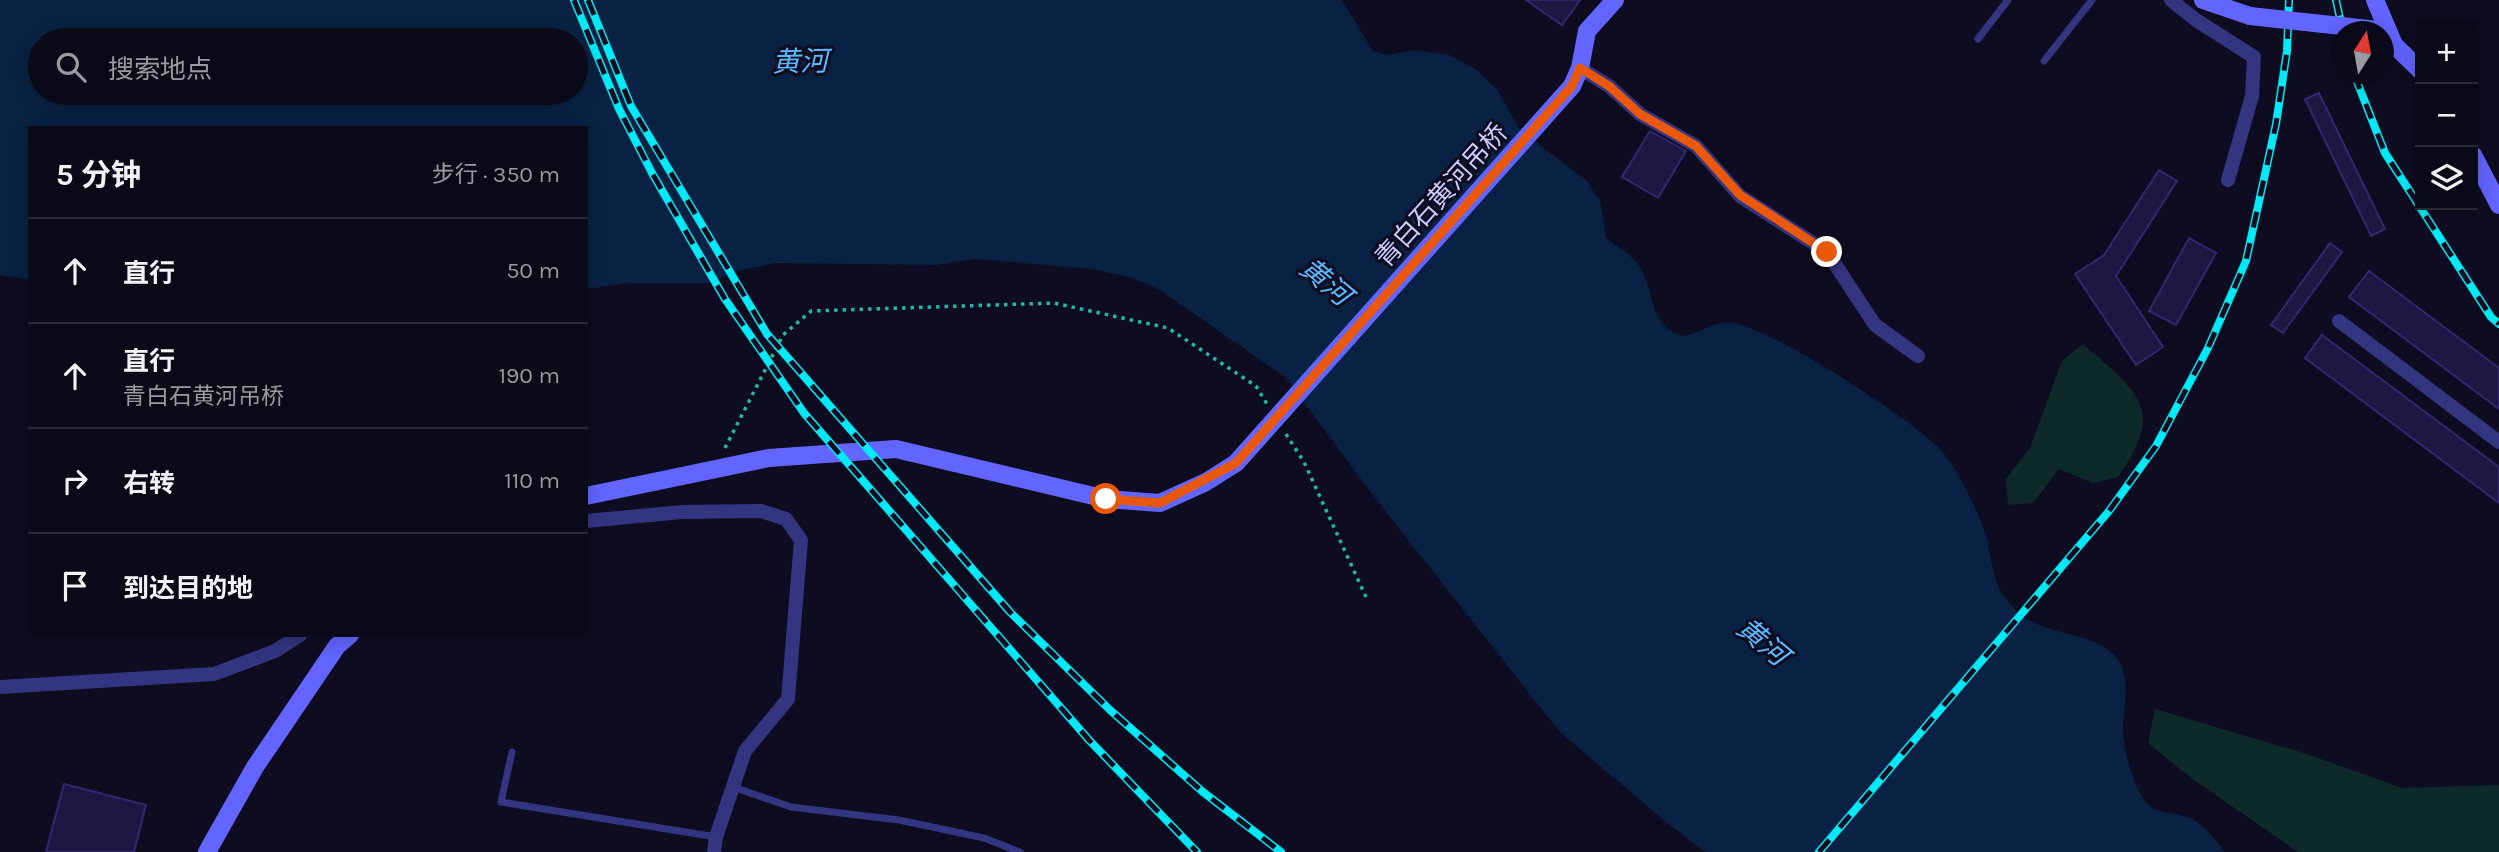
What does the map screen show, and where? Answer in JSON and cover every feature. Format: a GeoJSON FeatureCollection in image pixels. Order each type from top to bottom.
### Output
{"type":"FeatureCollection","features":[{"type":"Feature","properties":{"kind":"street","name":"青白石黄河吊桥"},"geometry":{"type":"LineString","coordinates":[[715,469],[769,458],[896,449],[1106,499],[1160,503],[1236,463],[1572,86],[1580,68],[1587,31],[1615,0]]}},
{"type":"Feature","properties":{"kind":"street"},"geometry":{"type":"LineString","coordinates":[[2171,0],[2196,20],[2254,57],[2252,96],[2228,180]]}},
{"type":"Feature","properties":{"kind":"street"},"geometry":{"type":"LineString","coordinates":[[2203,0],[2250,16],[2331,28]]}},
{"type":"Feature","properties":{"kind":"street"},"geometry":{"type":"LineString","coordinates":[[2375,0],[2380,21]]}},
{"type":"Feature","properties":{"kind":"street"},"geometry":{"type":"LineString","coordinates":[[2394,45],[2415,65]]}},
{"type":"Feature","properties":{"kind":"street"},"geometry":{"type":"LineString","coordinates":[[1580,68],[1609,86],[1640,114],[1696,146],[1740,195],[1827,252],[1875,325],[1917,356]]}},
{"type":"Feature","properties":{"kind":"street"},"geometry":{"type":"LineString","coordinates":[[2478,165],[2499,205]]}},
{"type":"Feature","properties":{"kind":"street"},"geometry":{"type":"LineString","coordinates":[[2339,321],[2499,442]]}},
{"type":"Feature","properties":{"kind":"street"},"geometry":{"type":"LineString","coordinates":[[588,496],[715,469]]}},
{"type":"Feature","properties":{"kind":"street"},"geometry":{"type":"LineString","coordinates":[[588,522],[682,512],[761,511],[775,513],[796,528],[803,553],[788,699],[745,751],[716,836],[714,852]]}},
{"type":"Feature","properties":{"kind":"street"},"geometry":{"type":"LineString","coordinates":[[0,687],[214,674],[275,651],[297,637]]}},
{"type":"Feature","properties":{"kind":"street"},"geometry":{"type":"LineString","coordinates":[[207,852],[255,767],[337,646],[348,637]]}},
{"type":"Feature","properties":{"kind":"lane"},"geometry":{"type":"LineString","coordinates":[[1978,39],[2008,0]]}},
{"type":"Feature","properties":{"kind":"lane"},"geometry":{"type":"LineString","coordinates":[[2044,61],[2092,0]]}},
{"type":"Feature","properties":{"kind":"lane"},"geometry":{"type":"LineString","coordinates":[[512,752],[501,802],[716,836]]}},
{"type":"Feature","properties":{"kind":"lane"},"geometry":{"type":"LineString","coordinates":[[733,787],[791,807],[900,820],[984,838],[1020,852]]}},
{"type":"Feature","properties":{"kind":"path"},"geometry":{"type":"LineString","coordinates":[[715,469],[783,335],[811,311],[1054,303],[1168,328],[1256,386],[1269,407]]}},
{"type":"Feature","properties":{"kind":"path"},"geometry":{"type":"LineString","coordinates":[[1283,429],[1304,462],[1366,597]]}},
{"type":"Feature","properties":{"kind":"green space"},"geometry":{"type":"Polygon","coordinates":[[[2083,344],[2118,375],[2139,403],[2143,417],[2141,434],[2133,453],[2118,477],[2093,483],[2059,469],[2033,503],[2008,505],[2006,479],[2030,448],[2062,361],[2083,344]]]}},
{"type":"Feature","properties":{"kind":"green space"},"geometry":{"type":"Polygon","coordinates":[[[2155,709],[2307,754],[2402,788],[2499,785],[2499,852],[2298,852],[2191,778],[2148,743],[2155,709]]]}},
{"type":"Feature","properties":{"kind":"water","name":"黄河"},"geometry":{"type":"Polygon","coordinates":[[[0,0],[1342,0],[1373,51],[1387,55],[1415,50],[1449,55],[1475,69],[1497,89],[1520,130],[1586,180],[1600,201],[1606,237],[1629,255],[1641,269],[1657,315],[1669,330],[1684,336],[1718,324],[1734,323],[1754,330],[1842,377],[1941,450],[1974,505],[1984,529],[1997,582],[2003,595],[2016,610],[2030,620],[2044,627],[2090,640],[2104,647],[2121,665],[2126,692],[2123,730],[2125,748],[2132,775],[2144,800],[2154,809],[2197,822],[2225,852],[1706,852],[1667,823],[1559,731],[1375,498],[1285,377],[1160,290],[1130,277],[1092,269],[975,259],[937,265],[776,263],[737,271],[708,283],[629,283],[588,289],[588,126],[28,126],[28,280],[0,275],[0,0]]]}},
{"type":"Feature","properties":{"kind":"building"},"geometry":{"type":"Polygon","coordinates":[[[1526,0],[1580,0],[1562,25],[1526,0]]]}},
{"type":"Feature","properties":{"kind":"building"},"geometry":{"type":"Polygon","coordinates":[[[2319,93],[2385,229],[2371,236],[2305,99],[2319,93]]]}},
{"type":"Feature","properties":{"kind":"building"},"geometry":{"type":"Polygon","coordinates":[[[1650,131],[1686,151],[1658,198],[1622,177],[1650,131]]]}},
{"type":"Feature","properties":{"kind":"building"},"geometry":{"type":"Polygon","coordinates":[[[2159,170],[2177,181],[2116,276],[2163,347],[2136,365],[2075,274],[2104,255],[2159,170]]]}},
{"type":"Feature","properties":{"kind":"building"},"geometry":{"type":"Polygon","coordinates":[[[2189,238],[2216,253],[2176,325],[2149,311],[2189,238]]]}},
{"type":"Feature","properties":{"kind":"building"},"geometry":{"type":"Polygon","coordinates":[[[2330,243],[2342,252],[2283,333],[2271,325],[2330,243]]]}},
{"type":"Feature","properties":{"kind":"building"},"geometry":{"type":"Polygon","coordinates":[[[2369,271],[2499,368],[2499,409],[2349,297],[2369,271]]]}},
{"type":"Feature","properties":{"kind":"building"},"geometry":{"type":"Polygon","coordinates":[[[2322,335],[2499,467],[2499,503],[2305,358],[2322,335]]]}},
{"type":"Feature","properties":{"kind":"building"},"geometry":{"type":"Polygon","coordinates":[[[64,784],[146,805],[134,852],[46,852],[64,784]]]}},
{"type":"Feature","properties":{"kind":"railway"},"geometry":{"type":"LineString","coordinates":[[574,0],[586,28]]}},
{"type":"Feature","properties":{"kind":"railway"},"geometry":{"type":"LineString","coordinates":[[588,0],[631,106],[767,334],[1010,612],[1110,710],[1203,792],[1281,852]]}},
{"type":"Feature","properties":{"kind":"railway"},"geometry":{"type":"LineString","coordinates":[[1819,852],[2109,511],[2156,446],[2208,348],[2246,261],[2276,124],[2287,51],[2289,0]]}},
{"type":"Feature","properties":{"kind":"railway"},"geometry":{"type":"LineString","coordinates":[[2336,0],[2341,21]]}},
{"type":"Feature","properties":{"kind":"railway"},"geometry":{"type":"LineString","coordinates":[[588,34],[619,109],[652,173],[725,299],[804,413],[1089,740],[1197,852]]}},
{"type":"Feature","properties":{"kind":"railway"},"geometry":{"type":"LineString","coordinates":[[2358,84],[2385,153],[2491,317],[2499,324]]}},
{"type":"Feature","properties":{"kind":"route"},"geometry":{"type":"LineString","coordinates":[[1106,499],[1160,503],[1206,482],[1236,463],[1572,86],[1580,68],[1609,86],[1640,114],[1696,146],[1740,195],[1827,252]]}}]}
